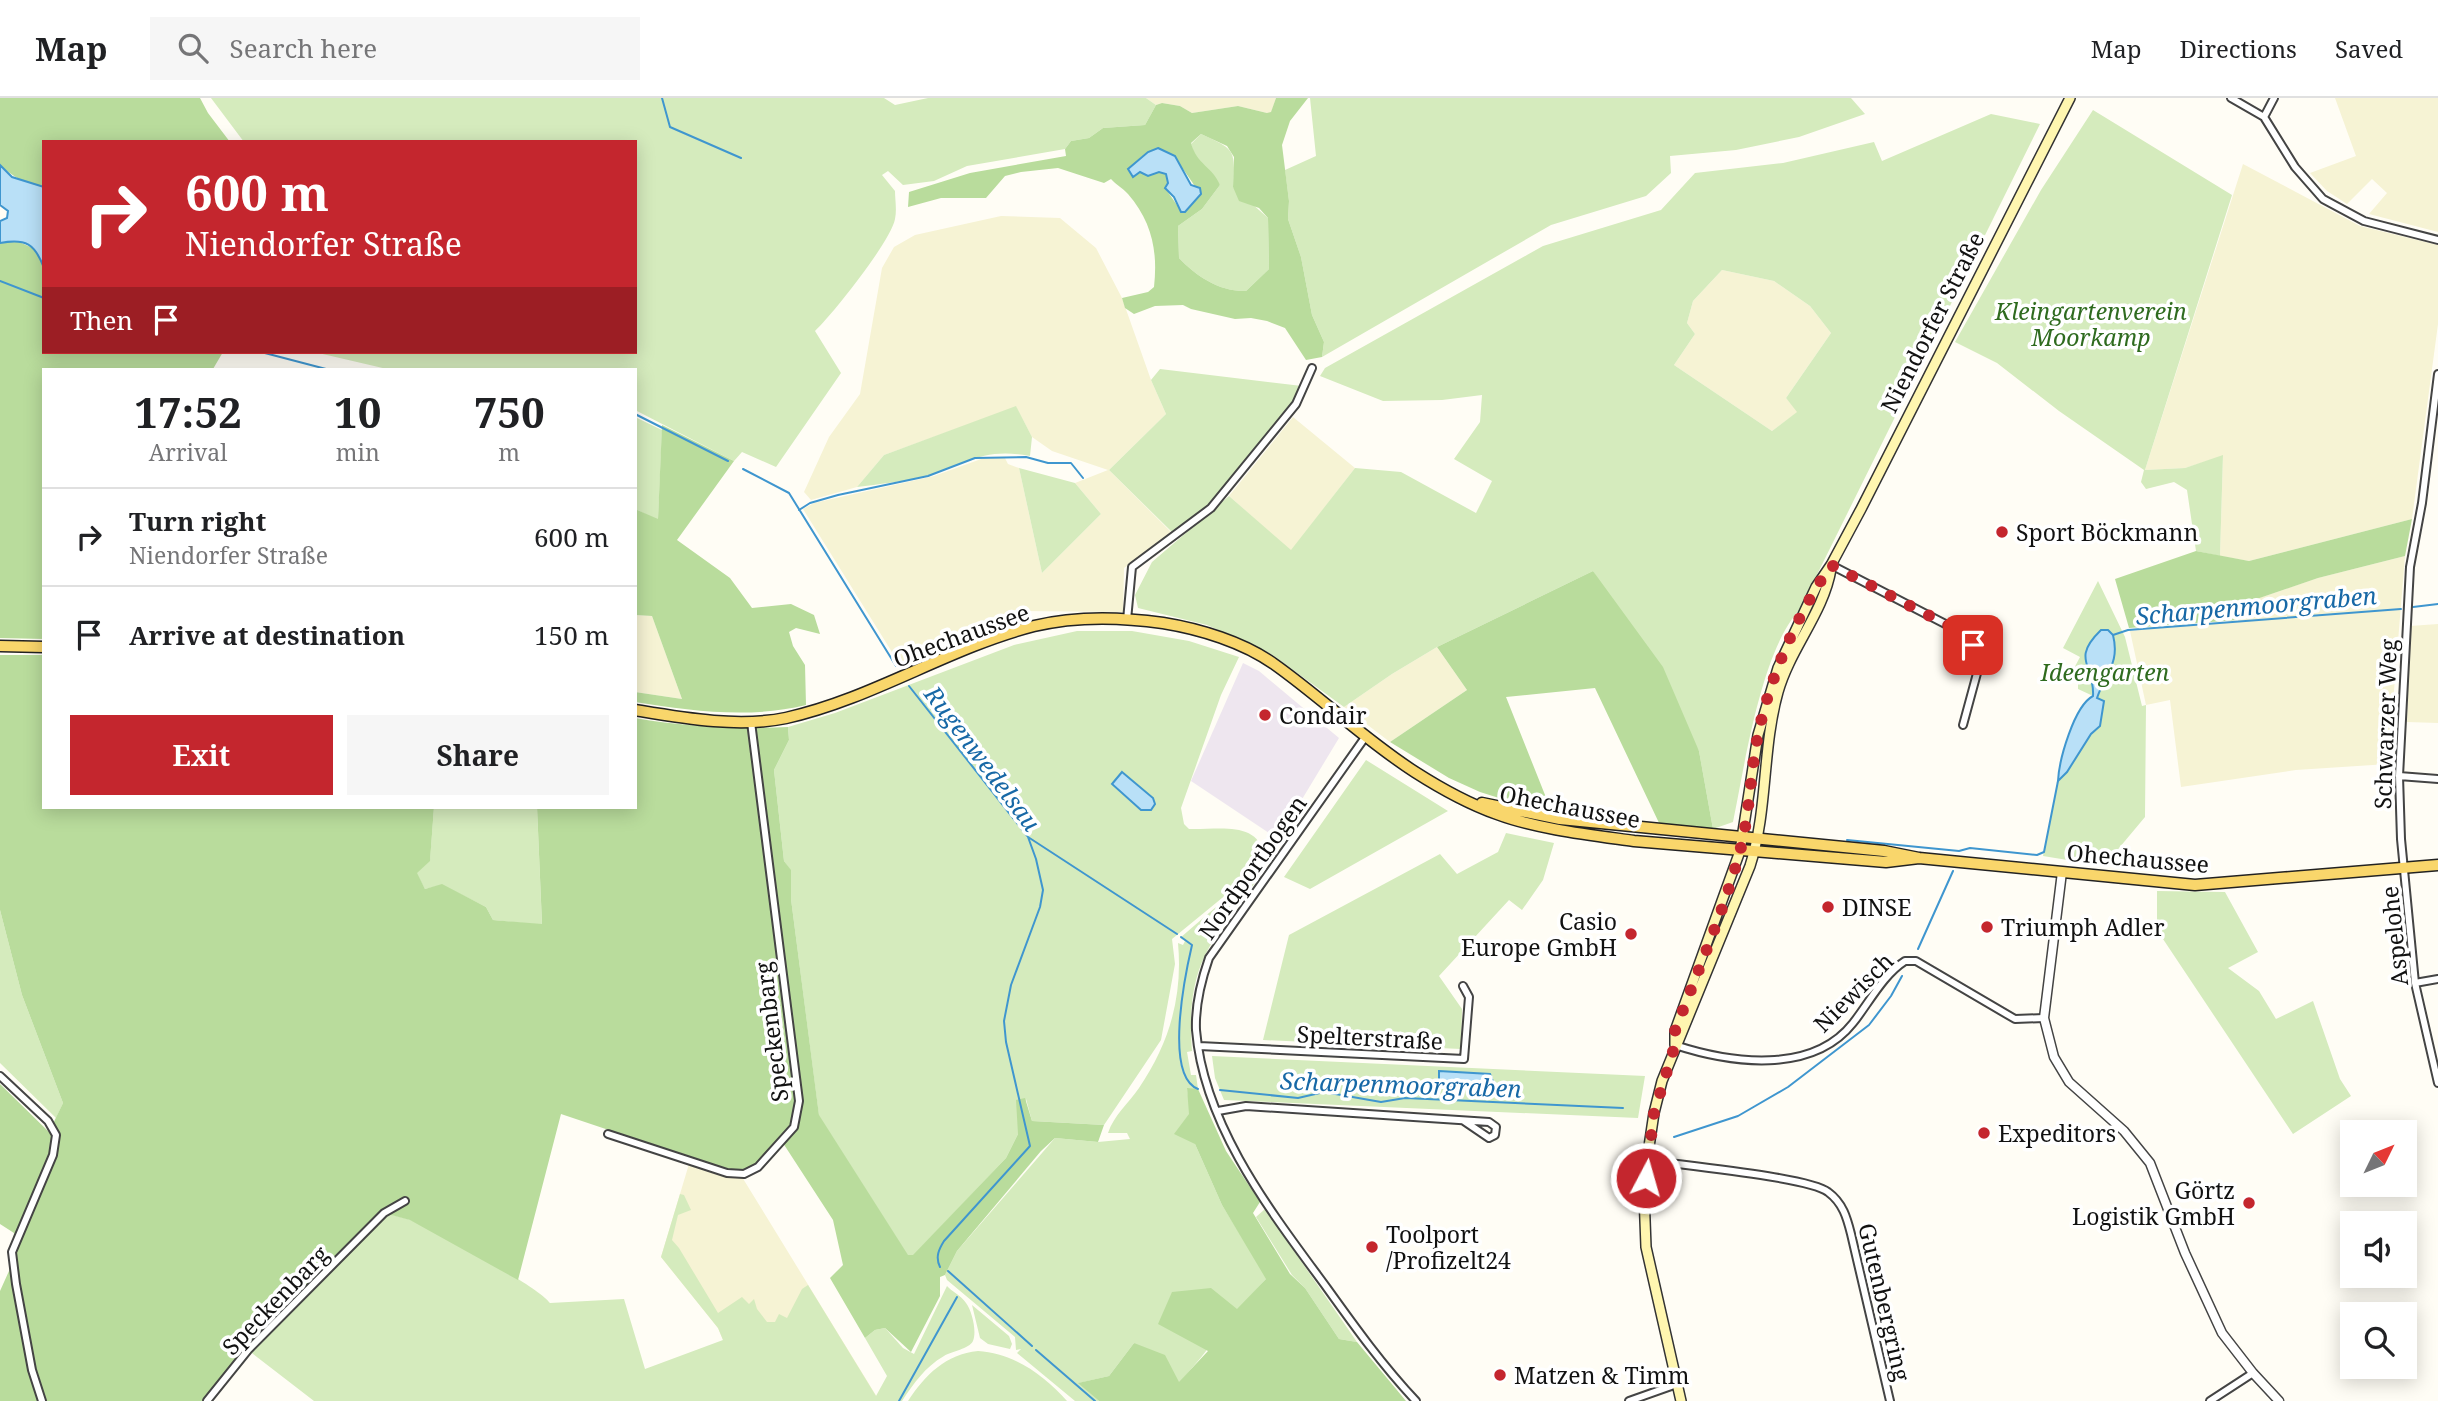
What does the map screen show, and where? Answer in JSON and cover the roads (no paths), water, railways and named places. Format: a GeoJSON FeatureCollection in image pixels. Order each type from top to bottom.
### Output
{"type":"FeatureCollection","features":[{"type":"Feature","properties":{"kind":"main road","name":"Niendorfer Straße"},"geometry":{"type":"LineString","coordinates":[[1675,1045],[1675,1031],[1740,851],[1758,736],[1765,707],[1791,639],[2070,98]]}},
{"type":"Feature","properties":{"kind":"main road","name":"Niendorfer Straße"},"geometry":{"type":"LineString","coordinates":[[1681,1401],[1646,1247],[1644,1194],[1658,1095],[1675,1045],[1711,964],[1754,853],[1768,737],[1779,689],[1797,645],[1828,586],[1831,565]]}},
{"type":"Feature","properties":{"kind":"main road","name":"Ohechaussee"},"geometry":{"type":"LineString","coordinates":[[637,710],[679,717],[751,722],[783,719],[814,711],[1034,626],[1090,618],[1163,623],[1214,635],[1272,662],[1416,773],[1498,815],[1600,836],[1754,853],[1886,862],[1919,858]]}},
{"type":"Feature","properties":{"kind":"main road"},"geometry":{"type":"LineString","coordinates":[[0,646],[42,647]]}},
{"type":"Feature","properties":{"kind":"main road","name":"Ohechaussee"},"geometry":{"type":"LineString","coordinates":[[1466,800],[1560,819],[2195,885],[2438,865]]}},
{"type":"Feature","properties":{"kind":"street"},"geometry":{"type":"LineString","coordinates":[[2231,98],[2264,117],[2294,167],[2323,199],[2364,221],[2438,240]]}},
{"type":"Feature","properties":{"kind":"street"},"geometry":{"type":"LineString","coordinates":[[2264,117],[2274,98]]}},
{"type":"Feature","properties":{"kind":"street"},"geometry":{"type":"LineString","coordinates":[[1127,620],[1132,568],[1211,508],[1296,404],[1312,369]]}},
{"type":"Feature","properties":{"kind":"street","name":"Schwarzer Weg"},"geometry":{"type":"LineString","coordinates":[[2404,867],[2399,776],[2410,568],[2422,503],[2438,374]]}},
{"type":"Feature","properties":{"kind":"street"},"geometry":{"type":"LineString","coordinates":[[1831,565],[1955,629],[1973,645],[1979,666],[1963,725]]}},
{"type":"Feature","properties":{"kind":"street","name":"Speckenbarg"},"geometry":{"type":"LineString","coordinates":[[608,1134],[740,1175],[758,1167],[796,1122],[799,1101],[751,722]]}},
{"type":"Feature","properties":{"kind":"street","name":"Nordportbogen"},"geometry":{"type":"LineString","coordinates":[[1366,736],[1209,958],[1197,1003],[1199,1046],[1218,1111],[1247,1171],[1366,1341],[1416,1401]]}},
{"type":"Feature","properties":{"kind":"street"},"geometry":{"type":"LineString","coordinates":[[2399,776],[2438,779]]}},
{"type":"Feature","properties":{"kind":"street","name":"Aspelohe"},"geometry":{"type":"LineString","coordinates":[[2404,867],[2415,984],[2438,1083]]}},
{"type":"Feature","properties":{"kind":"street"},"geometry":{"type":"LineString","coordinates":[[2062,872],[2043,1018],[2054,1057],[2069,1082],[2123,1131],[2150,1163],[2185,1253],[2222,1333],[2279,1401]]}},
{"type":"Feature","properties":{"kind":"street","name":"Niewisch"},"geometry":{"type":"LineString","coordinates":[[1675,1045],[1744,1059],[1801,1058],[1824,1047],[1850,1026],[1882,983],[1905,961],[1916,961],[2015,1019],[2043,1018]]}},
{"type":"Feature","properties":{"kind":"street"},"geometry":{"type":"LineString","coordinates":[[2415,984],[2438,979]]}},
{"type":"Feature","properties":{"kind":"street","name":"Spelterstraße"},"geometry":{"type":"LineString","coordinates":[[1199,1046],[1464,1059],[1469,997],[1463,986]]}},
{"type":"Feature","properties":{"kind":"street"},"geometry":{"type":"LineString","coordinates":[[0,1076],[48,1121],[56,1135],[49,1165],[12,1252],[32,1370],[42,1401]]}},
{"type":"Feature","properties":{"kind":"street"},"geometry":{"type":"LineString","coordinates":[[1218,1111],[1246,1106],[1465,1121],[1493,1123],[1496,1127],[1494,1135],[1489,1138],[1484,1136],[1465,1121]]}},
{"type":"Feature","properties":{"kind":"street","name":"Gutenbergring"},"geometry":{"type":"LineString","coordinates":[[1647,1160],[1811,1184],[1835,1198],[1849,1224],[1890,1401]]}},
{"type":"Feature","properties":{"kind":"street","name":"Speckenbarg"},"geometry":{"type":"LineString","coordinates":[[206,1401],[247,1350],[384,1213],[405,1201]]}},
{"type":"Feature","properties":{"kind":"street"},"geometry":{"type":"LineString","coordinates":[[2210,1401],[2253,1373]]}},
{"type":"Feature","properties":{"kind":"street"},"geometry":{"type":"LineString","coordinates":[[1629,1401],[1677,1384]]}},
{"type":"Feature","properties":{"kind":"water"},"geometry":{"type":"Polygon","coordinates":[[[1158,148],[1175,156],[1191,185],[1200,188],[1201,194],[1185,212],[1181,212],[1174,197],[1165,188],[1168,183],[1166,174],[1159,172],[1148,176],[1140,172],[1133,177],[1128,169],[1148,152],[1158,148]]]}},
{"type":"Feature","properties":{"kind":"water"},"geometry":{"type":"Polygon","coordinates":[[[0,165],[12,177],[42,186],[42,264],[33,248],[23,242],[0,243],[0,221],[7,218],[8,211],[0,205],[0,165]]]}},
{"type":"Feature","properties":{"kind":"water"},"geometry":{"type":"Polygon","coordinates":[[[2101,630],[2108,630],[2113,635],[2115,653],[2097,698],[2104,701],[2100,726],[2091,734],[2067,772],[2058,781],[2061,760],[2074,722],[2086,702],[2093,696],[2093,685],[2085,656],[2092,640],[2101,630]]]}},
{"type":"Feature","properties":{"kind":"water"},"geometry":{"type":"Polygon","coordinates":[[[1122,772],[1153,798],[1155,804],[1151,810],[1141,810],[1112,784],[1122,772]]]}},
{"type":"Feature","properties":{"kind":"water"},"geometry":{"type":"Polygon","coordinates":[[[1439,1071],[1490,1074],[1494,1084],[1489,1089],[1439,1086],[1439,1071]]]}},
{"type":"Feature","properties":{"kind":"waterway"},"geometry":{"type":"LineString","coordinates":[[662,98],[670,127],[741,158]]}},
{"type":"Feature","properties":{"kind":"waterway","name":"Rugenwedelsau"},"geometry":{"type":"LineString","coordinates":[[0,281],[42,297]]}},
{"type":"Feature","properties":{"kind":"waterway","name":"Rugenwedelsau"},"geometry":{"type":"LineString","coordinates":[[269,354],[322,368]]}},
{"type":"Feature","properties":{"kind":"waterway","name":"Rugenwedelsau"},"geometry":{"type":"LineString","coordinates":[[637,415],[728,461]]}},
{"type":"Feature","properties":{"kind":"waterway"},"geometry":{"type":"LineString","coordinates":[[799,510],[810,503],[838,495],[928,476],[975,458],[1026,457],[1048,463],[1071,463],[1083,478]]}},
{"type":"Feature","properties":{"kind":"waterway","name":"Rugenwedelsau"},"geometry":{"type":"LineString","coordinates":[[743,469],[789,493],[896,666]]}},
{"type":"Feature","properties":{"kind":"waterway","name":"Scharpenmoorgraben"},"geometry":{"type":"LineString","coordinates":[[2413,607],[2438,604]]}},
{"type":"Feature","properties":{"kind":"waterway","name":"Scharpenmoorgraben"},"geometry":{"type":"LineString","coordinates":[[2113,635],[2128,630],[2401,609]]}},
{"type":"Feature","properties":{"kind":"waterway","name":"Rugenwedelsau"},"geometry":{"type":"LineString","coordinates":[[909,686],[1028,837],[1043,890],[1040,907],[1011,985],[1004,1021],[1006,1042],[1030,1146],[944,1241],[938,1256],[940,1267]]}},
{"type":"Feature","properties":{"kind":"waterway","name":"Scharpenmoorgraben"},"geometry":{"type":"LineString","coordinates":[[1847,840],[1959,851],[1970,848],[2037,855],[2044,852],[2058,781]]}},
{"type":"Feature","properties":{"kind":"waterway","name":"Scharpenmoorgraben"},"geometry":{"type":"LineString","coordinates":[[1028,837],[1177,934]]}},
{"type":"Feature","properties":{"kind":"waterway","name":"Scharpenmoorgraben"},"geometry":{"type":"LineString","coordinates":[[1918,949],[1953,871]]}},
{"type":"Feature","properties":{"kind":"waterway","name":"Scharpenmoorgraben"},"geometry":{"type":"LineString","coordinates":[[1181,937],[1192,945],[1182,1000],[1179,1046],[1188,1080],[1198,1089]]}},
{"type":"Feature","properties":{"kind":"waterway","name":"Scharpenmoorgraben"},"geometry":{"type":"LineString","coordinates":[[1674,1137],[1738,1116],[1788,1087],[1869,1025],[1902,976]]}},
{"type":"Feature","properties":{"kind":"waterway","name":"Scharpenmoorgraben"},"geometry":{"type":"LineString","coordinates":[[1220,1090],[1298,1098],[1324,1092],[1381,1102],[1405,1098],[1623,1108]]}},
{"type":"Feature","properties":{"kind":"waterway","name":"Rugenwedelsau"},"geometry":{"type":"LineString","coordinates":[[948,1271],[1032,1346]]}},
{"type":"Feature","properties":{"kind":"waterway"},"geometry":{"type":"LineString","coordinates":[[899,1401],[957,1297]]}},
{"type":"Feature","properties":{"kind":"waterway","name":"Rugenwedelsau"},"geometry":{"type":"LineString","coordinates":[[1036,1350],[1095,1401]]}},
{"type":"Feature","properties":{"kind":"place","name":"Sport Böckmann"},"geometry":{"type":"Point","coordinates":[2002,532]}},
{"type":"Feature","properties":{"kind":"place","name":"Condair"},"geometry":{"type":"Point","coordinates":[1265,715]}},
{"type":"Feature","properties":{"kind":"place","name":"DINSE"},"geometry":{"type":"Point","coordinates":[1828,907]}},
{"type":"Feature","properties":{"kind":"place","name":"Triumph Adler"},"geometry":{"type":"Point","coordinates":[1987,927]}},
{"type":"Feature","properties":{"kind":"place","name":"Casio Europe GmbH"},"geometry":{"type":"Point","coordinates":[1631,934]}},
{"type":"Feature","properties":{"kind":"place","name":"Expeditors"},"geometry":{"type":"Point","coordinates":[1984,1133]}},
{"type":"Feature","properties":{"kind":"place","name":"Görtz Logistik GmbH"},"geometry":{"type":"Point","coordinates":[2249,1203]}},
{"type":"Feature","properties":{"kind":"place","name":"Toolport /Profizelt24"},"geometry":{"type":"Point","coordinates":[1372,1247]}},
{"type":"Feature","properties":{"kind":"place","name":"Matzen & Timm"},"geometry":{"type":"Point","coordinates":[1500,1375]}},
{"type":"Feature","properties":{"kind":"park label","name":"Kleingartenverein Moorkamp"},"geometry":{"type":"Point","coordinates":[2091,324]}},
{"type":"Feature","properties":{"kind":"park label","name":"Ideengarten"},"geometry":{"type":"Point","coordinates":[2105,672]}}]}
